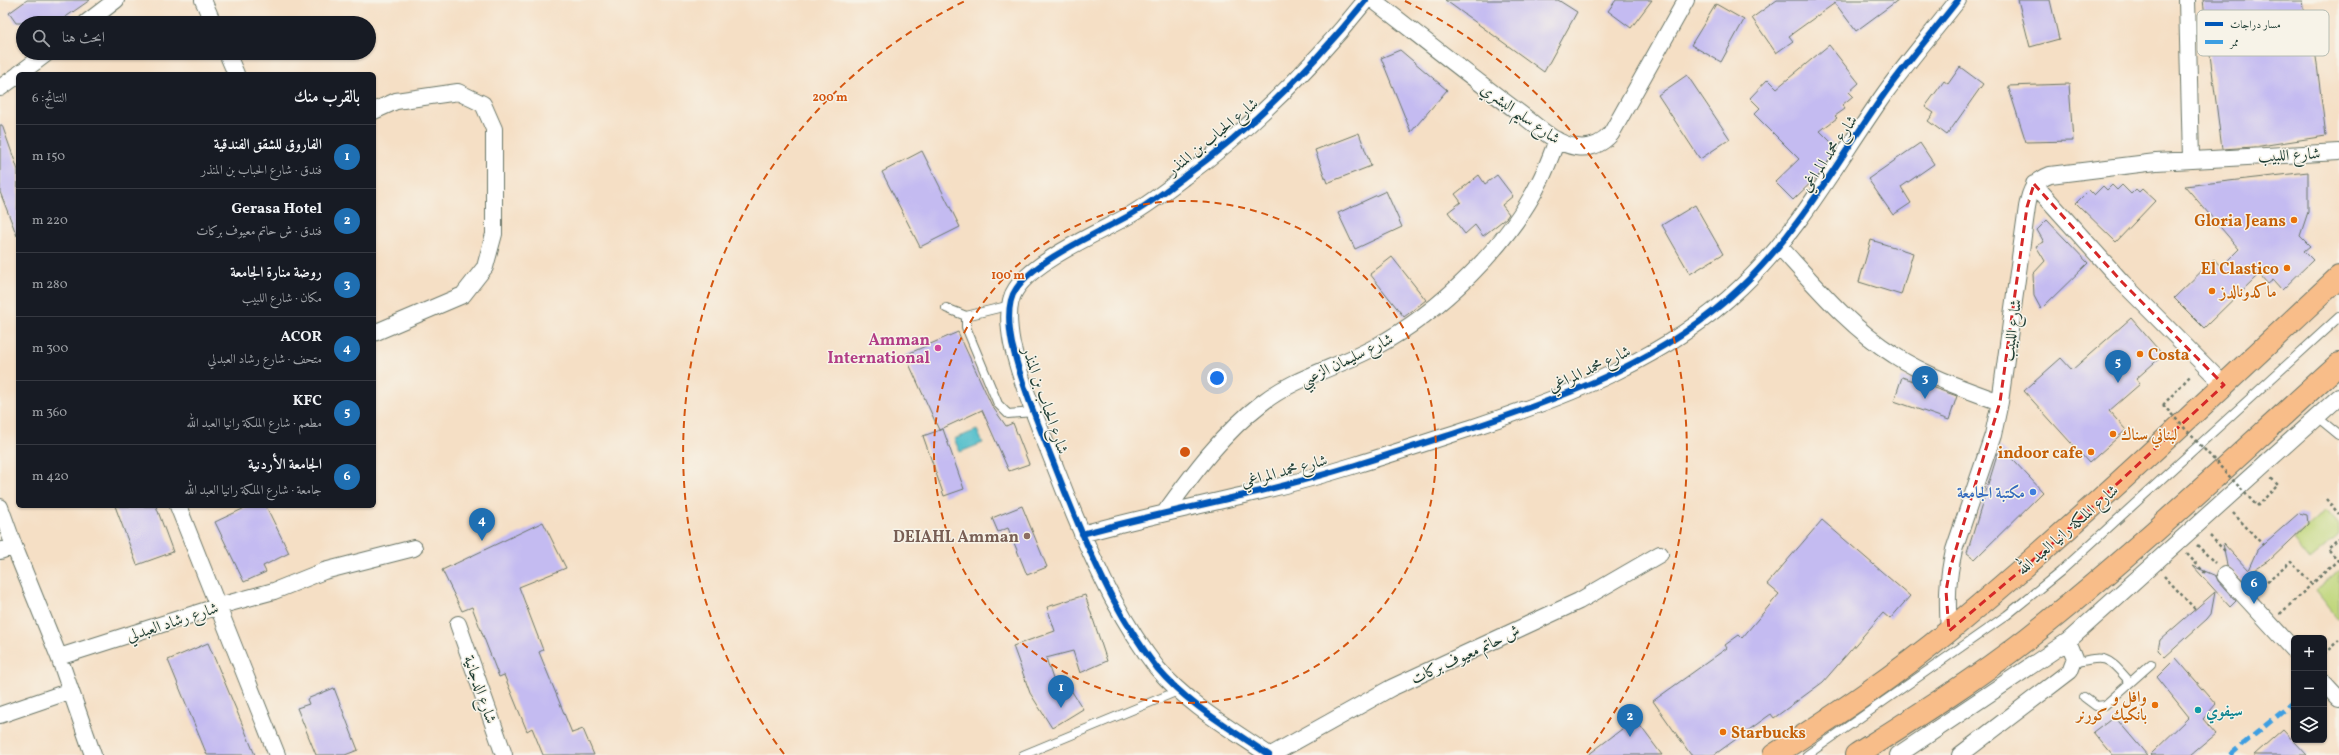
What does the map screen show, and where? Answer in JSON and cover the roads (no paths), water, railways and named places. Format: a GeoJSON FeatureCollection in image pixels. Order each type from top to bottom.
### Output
{"type":"FeatureCollection","features":[{"type":"Feature","properties":{"kind":"main road","name":"شارع الملكة رانيا العبد الله"},"geometry":{"type":"LineString","coordinates":[[1774,755],[1821,724],[1949,631],[2052,544],[2339,277]]}},
{"type":"Feature","properties":{"kind":"main road"},"geometry":{"type":"LineString","coordinates":[[1856,755],[1965,684],[2027,639],[2150,536],[2339,364]]}},
{"type":"Feature","properties":{"kind":"street"},"geometry":{"type":"LineString","coordinates":[[95,16],[116,0]]}},
{"type":"Feature","properties":{"kind":"street"},"geometry":{"type":"LineString","coordinates":[[203,0],[210,16]]}},
{"type":"Feature","properties":{"kind":"street","name":"شارع الحباب بن المنذر"},"geometry":{"type":"LineString","coordinates":[[1270,755],[1178,691],[1139,644],[1113,598],[1082,534],[1034,412],[1012,342],[1009,314],[1013,292],[1023,279],[1043,263],[1139,209],[1186,176],[1266,109],[1331,43],[1366,0]]}},
{"type":"Feature","properties":{"kind":"street","name":"شارع سليم البشري"},"geometry":{"type":"LineString","coordinates":[[1373,0],[1488,90],[1557,140],[1575,147],[1588,147],[1605,140],[1640,85],[1686,0]]}},
{"type":"Feature","properties":{"kind":"street","name":"شارع محمد المراغي"},"geometry":{"type":"LineString","coordinates":[[1082,534],[1166,511],[1265,490],[1359,464],[1518,413],[1602,379],[1684,335],[1708,317],[1742,286],[1779,246],[1886,91],[1958,0]]}},
{"type":"Feature","properties":{"kind":"street"},"geometry":{"type":"LineString","coordinates":[[2186,0],[2191,159]]}},
{"type":"Feature","properties":{"kind":"street"},"geometry":{"type":"LineString","coordinates":[[25,72],[38,60]]}},
{"type":"Feature","properties":{"kind":"street"},"geometry":{"type":"LineString","coordinates":[[230,60],[235,72]]}},
{"type":"Feature","properties":{"kind":"street"},"geometry":{"type":"LineString","coordinates":[[0,88],[16,80]]}},
{"type":"Feature","properties":{"kind":"street"},"geometry":{"type":"LineString","coordinates":[[376,109],[396,101],[458,92],[483,104],[494,129],[494,234],[485,267],[463,295],[376,332]]}},
{"type":"Feature","properties":{"kind":"street","name":"شارع سليمان الزعبي"},"geometry":{"type":"LineString","coordinates":[[1166,511],[1194,472],[1223,438],[1263,402],[1305,378],[1374,348],[1394,336],[1438,304],[1469,276],[1519,217],[1541,179],[1557,140]]}},
{"type":"Feature","properties":{"kind":"street","name":"شارع اللبيب"},"geometry":{"type":"LineString","coordinates":[[1949,631],[1946,591],[1950,569],[1954,550],[1993,435],[2000,402],[2029,193],[2034,184],[2050,175],[2191,159],[2339,152]]}},
{"type":"Feature","properties":{"kind":"street"},"geometry":{"type":"LineString","coordinates":[[2034,184],[2122,282],[2224,385]]}},
{"type":"Feature","properties":{"kind":"street"},"geometry":{"type":"LineString","coordinates":[[1779,246],[1831,301],[1873,340],[1894,356],[1961,388],[2000,402]]}},
{"type":"Feature","properties":{"kind":"street"},"geometry":{"type":"LineString","coordinates":[[1898,755],[2068,641],[2188,535],[2317,417],[2336,404]]}},
{"type":"Feature","properties":{"kind":"street"},"geometry":{"type":"LineString","coordinates":[[0,507],[7,548],[59,657],[93,755]]}},
{"type":"Feature","properties":{"kind":"street"},"geometry":{"type":"LineString","coordinates":[[179,508],[277,755]]}},
{"type":"Feature","properties":{"kind":"street","name":"شارع رشاد العبدلي"},"geometry":{"type":"LineString","coordinates":[[59,657],[219,606],[274,591],[324,571],[414,548]]}},
{"type":"Feature","properties":{"kind":"street","name":"ش حاتم معيوف بركات"},"geometry":{"type":"LineString","coordinates":[[1270,755],[1391,688],[1572,604],[1660,554]]}},
{"type":"Feature","properties":{"kind":"street"},"geometry":{"type":"LineString","coordinates":[[2225,575],[2291,647]]}},
{"type":"Feature","properties":{"kind":"street","name":"شارع الدجانية"},"geometry":{"type":"LineString","coordinates":[[458,624],[504,755]]}},
{"type":"Feature","properties":{"kind":"street"},"geometry":{"type":"LineString","coordinates":[[1960,755],[2070,671],[2075,662],[2068,641]]}},
{"type":"Feature","properties":{"kind":"street"},"geometry":{"type":"LineString","coordinates":[[2327,686],[2339,699]]}},
{"type":"Feature","properties":{"kind":"street"},"geometry":{"type":"LineString","coordinates":[[0,715],[70,691]]}},
{"type":"Feature","properties":{"kind":"lane"},"geometry":{"type":"LineString","coordinates":[[946,308],[966,316],[978,311],[1011,305]]}},
{"type":"Feature","properties":{"kind":"lane"},"geometry":{"type":"LineString","coordinates":[[966,316],[966,327],[998,404],[1008,414],[1034,412]]}},
{"type":"Feature","properties":{"kind":"lane"},"geometry":{"type":"LineString","coordinates":[[1807,755],[2007,616],[2055,576],[2339,317]]}},
{"type":"Feature","properties":{"kind":"lane"},"geometry":{"type":"LineString","coordinates":[[2317,417],[2339,435]]}},
{"type":"Feature","properties":{"kind":"lane"},"geometry":{"type":"LineString","coordinates":[[2075,662],[2093,658],[2104,658],[2113,663],[2130,682]]}},
{"type":"Feature","properties":{"kind":"lane"},"geometry":{"type":"LineString","coordinates":[[2084,696],[2096,706],[2102,706],[2151,664]]}},
{"type":"Feature","properties":{"kind":"lane"},"geometry":{"type":"LineString","coordinates":[[1023,755],[1178,691]]}},
{"type":"Feature","properties":{"kind":"water"},"geometry":{"type":"Polygon","coordinates":[[[977,430],[983,443],[960,452],[954,439],[977,430]]]}},
{"type":"Feature","properties":{"kind":"place","name":"Gloria Jeans"},"geometry":{"type":"Point","coordinates":[2294,220]}},
{"type":"Feature","properties":{"kind":"place","name":"El Clastico"},"geometry":{"type":"Point","coordinates":[2287,268]}},
{"type":"Feature","properties":{"kind":"place","name":"ماكدونالدز"},"geometry":{"type":"Point","coordinates":[2212,291]}},
{"type":"Feature","properties":{"kind":"place","name":"Amman International"},"geometry":{"type":"Point","coordinates":[938,348]}},
{"type":"Feature","properties":{"kind":"place","name":"Costa"},"geometry":{"type":"Point","coordinates":[2140,354]}},
{"type":"Feature","properties":{"kind":"place","name":"KFC"},"geometry":{"type":"Point","coordinates":[2118,383]}},
{"type":"Feature","properties":{"kind":"place","name":"روضة منارة الجامعة"},"geometry":{"type":"Point","coordinates":[1925,399]}},
{"type":"Feature","properties":{"kind":"place","name":"لبناني سناك"},"geometry":{"type":"Point","coordinates":[2113,434]}},
{"type":"Feature","properties":{"kind":"place","name":"indoor cafe"},"geometry":{"type":"Point","coordinates":[2091,452]}},
{"type":"Feature","properties":{"kind":"place","name":"مكتبة الجامعة"},"geometry":{"type":"Point","coordinates":[2033,492]}},
{"type":"Feature","properties":{"kind":"place","name":"DEIAHL Amman"},"geometry":{"type":"Point","coordinates":[1027,536]}},
{"type":"Feature","properties":{"kind":"place","name":"ACOR"},"geometry":{"type":"Point","coordinates":[482,541]}},
{"type":"Feature","properties":{"kind":"place","name":"الجامعة الأردنية"},"geometry":{"type":"Point","coordinates":[2254,604]}},
{"type":"Feature","properties":{"kind":"place","name":"وافل و بانكيك كورنر"},"geometry":{"type":"Point","coordinates":[2155,705]}},
{"type":"Feature","properties":{"kind":"place","name":"الفاروق للشقق الفندقية"},"geometry":{"type":"Point","coordinates":[1061,708]}},
{"type":"Feature","properties":{"kind":"place","name":"سيفوي"},"geometry":{"type":"Point","coordinates":[2198,710]}},
{"type":"Feature","properties":{"kind":"place","name":"Starbucks"},"geometry":{"type":"Point","coordinates":[1723,732]}},
{"type":"Feature","properties":{"kind":"place","name":"Gerasa Hotel"},"geometry":{"type":"Point","coordinates":[1630,737]}}]}
